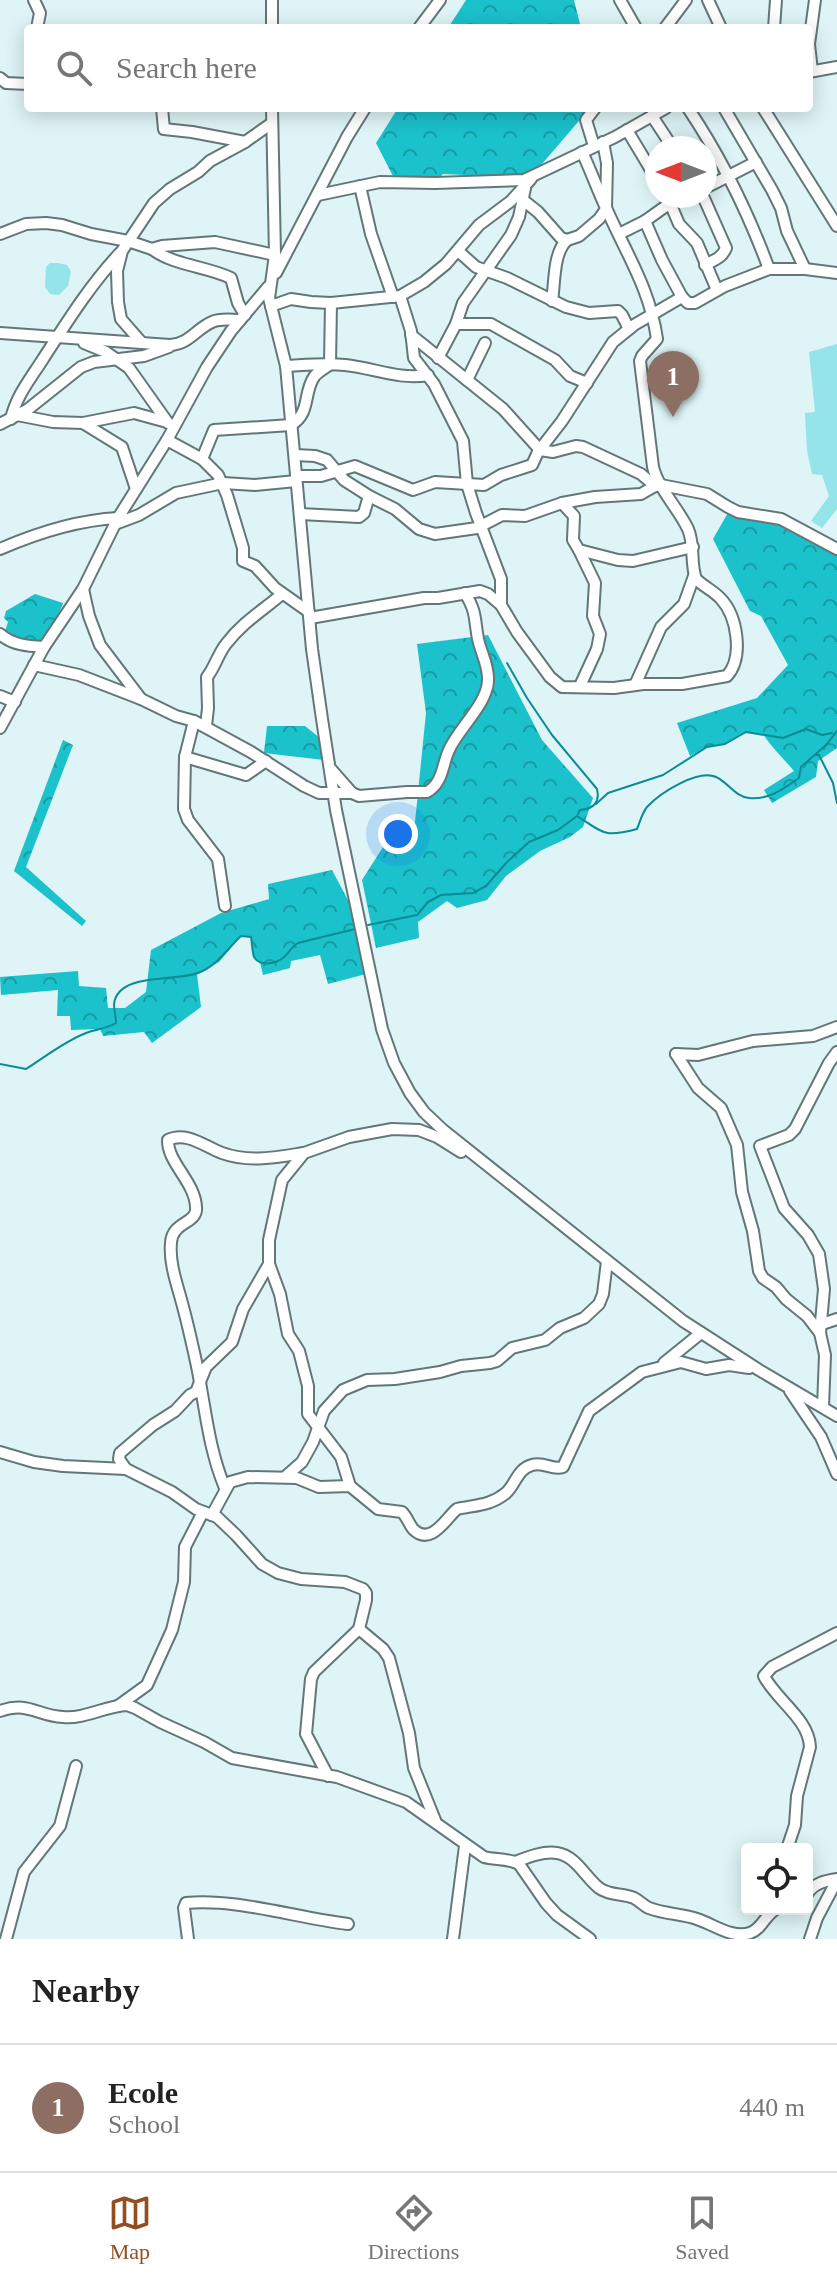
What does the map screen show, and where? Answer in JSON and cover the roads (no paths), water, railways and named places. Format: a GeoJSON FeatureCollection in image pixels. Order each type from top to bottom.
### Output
{"type":"FeatureCollection","features":[{"type":"Feature","properties":{"kind":"street"},"geometry":{"type":"LineString","coordinates":[[34,0],[40,13],[38,24]]}},
{"type":"Feature","properties":{"kind":"street"},"geometry":{"type":"LineString","coordinates":[[272,0],[272,24]]}},
{"type":"Feature","properties":{"kind":"street"},"geometry":{"type":"LineString","coordinates":[[422,24],[440,0]]}},
{"type":"Feature","properties":{"kind":"street"},"geometry":{"type":"LineString","coordinates":[[620,0],[634,24]]}},
{"type":"Feature","properties":{"kind":"street"},"geometry":{"type":"LineString","coordinates":[[668,24],[686,0]]}},
{"type":"Feature","properties":{"kind":"street"},"geometry":{"type":"LineString","coordinates":[[708,0],[719,24]]}},
{"type":"Feature","properties":{"kind":"street"},"geometry":{"type":"LineString","coordinates":[[774,24],[776,0]]}},
{"type":"Feature","properties":{"kind":"street"},"geometry":{"type":"LineString","coordinates":[[812,24],[815,0]]}},
{"type":"Feature","properties":{"kind":"street"},"geometry":{"type":"LineString","coordinates":[[813,71],[837,67]]}},
{"type":"Feature","properties":{"kind":"street"},"geometry":{"type":"LineString","coordinates":[[0,78],[6,83],[24,84]]}},
{"type":"Feature","properties":{"kind":"street"},"geometry":{"type":"LineString","coordinates":[[162,112],[163,129],[245,142]]}},
{"type":"Feature","properties":{"kind":"street"},"geometry":{"type":"LineString","coordinates":[[272,112],[275,255],[269,298],[286,366],[312,649],[333,792],[382,1029],[394,1063],[424,1112],[489,1168],[683,1321],[837,1416]]}},
{"type":"Feature","properties":{"kind":"street"},"geometry":{"type":"LineString","coordinates":[[0,728],[44,647],[83,589],[116,521],[167,440],[170,425],[207,367],[273,279],[363,112]]}},
{"type":"Feature","properties":{"kind":"street"},"geometry":{"type":"LineString","coordinates":[[552,301],[563,243],[579,236],[606,209],[607,163],[586,120],[592,112]]}},
{"type":"Feature","properties":{"kind":"street"},"geometry":{"type":"LineString","coordinates":[[271,306],[291,299],[331,303],[396,296],[433,276],[479,225],[547,168],[659,112]]}},
{"type":"Feature","properties":{"kind":"street"},"geometry":{"type":"LineString","coordinates":[[690,112],[729,176],[769,269]]}},
{"type":"Feature","properties":{"kind":"street"},"geometry":{"type":"LineString","coordinates":[[726,112],[781,208],[787,231],[805,269]]}},
{"type":"Feature","properties":{"kind":"street"},"geometry":{"type":"LineString","coordinates":[[766,112],[837,226]]}},
{"type":"Feature","properties":{"kind":"street"},"geometry":{"type":"LineString","coordinates":[[652,116],[665,136]]}},
{"type":"Feature","properties":{"kind":"street"},"geometry":{"type":"LineString","coordinates":[[9,419],[24,388],[56,338],[154,203],[206,163],[272,123]]}},
{"type":"Feature","properties":{"kind":"street"},"geometry":{"type":"LineString","coordinates":[[627,130],[645,160]]}},
{"type":"Feature","properties":{"kind":"street"},"geometry":{"type":"LineString","coordinates":[[582,152],[606,209],[641,278],[653,316],[657,339],[640,361],[653,467],[658,485],[685,524],[693,547],[694,576],[684,604],[661,627],[635,685]]}},
{"type":"Feature","properties":{"kind":"street"},"geometry":{"type":"LineString","coordinates":[[717,182],[756,162]]}},
{"type":"Feature","properties":{"kind":"street"},"geometry":{"type":"LineString","coordinates":[[318,195],[380,182],[529,181]]}},
{"type":"Feature","properties":{"kind":"street"},"geometry":{"type":"LineString","coordinates":[[438,358],[463,303],[511,235],[529,181]]}},
{"type":"Feature","properties":{"kind":"street"},"geometry":{"type":"LineString","coordinates":[[360,186],[371,234],[411,335],[414,358],[431,380],[463,441],[467,484],[501,579],[501,605]]}},
{"type":"Feature","properties":{"kind":"street"},"geometry":{"type":"LineString","coordinates":[[523,200],[561,238],[567,240]]}},
{"type":"Feature","properties":{"kind":"street"},"geometry":{"type":"LineString","coordinates":[[619,234],[645,221],[660,208]]}},
{"type":"Feature","properties":{"kind":"street"},"geometry":{"type":"LineString","coordinates":[[675,208],[679,224],[697,243],[717,290]]}},
{"type":"Feature","properties":{"kind":"street"},"geometry":{"type":"LineString","coordinates":[[705,265],[724,254],[726,248],[708,208]]}},
{"type":"Feature","properties":{"kind":"street"},"geometry":{"type":"LineString","coordinates":[[645,221],[662,260],[688,303],[695,303],[717,290],[769,269],[837,273]]}},
{"type":"Feature","properties":{"kind":"street"},"geometry":{"type":"LineString","coordinates":[[0,234],[26,224],[62,225],[125,246],[152,249],[169,258],[217,271],[233,281],[242,318]]}},
{"type":"Feature","properties":{"kind":"street"},"geometry":{"type":"LineString","coordinates":[[152,249],[215,242],[275,255]]}},
{"type":"Feature","properties":{"kind":"street"},"geometry":{"type":"LineString","coordinates":[[125,246],[117,271],[118,302],[121,319],[142,343]]}},
{"type":"Feature","properties":{"kind":"street"},"geometry":{"type":"LineString","coordinates":[[458,251],[473,266],[507,278],[552,301],[589,313],[618,311],[629,329]]}},
{"type":"Feature","properties":{"kind":"street"},"geometry":{"type":"LineString","coordinates":[[0,549],[76,524],[98,519],[116,521],[139,515],[172,495],[223,483],[255,485],[321,476],[348,466],[358,467],[413,490],[435,482],[484,485],[531,466],[613,342],[682,297]]}},
{"type":"Feature","properties":{"kind":"street"},"geometry":{"type":"LineString","coordinates":[[330,364],[331,303]]}},
{"type":"Feature","properties":{"kind":"street"},"geometry":{"type":"LineString","coordinates":[[0,333],[170,345],[186,342],[212,321],[242,318]]}},
{"type":"Feature","properties":{"kind":"street"},"geometry":{"type":"LineString","coordinates":[[456,324],[491,324],[555,360],[570,376],[587,383]]}},
{"type":"Feature","properties":{"kind":"street"},"geometry":{"type":"LineString","coordinates":[[411,335],[503,409],[540,450],[553,452],[583,447],[658,485],[707,494],[738,512],[781,519],[837,549]]}},
{"type":"Feature","properties":{"kind":"street"},"geometry":{"type":"LineString","coordinates":[[71,338],[119,359],[129,368],[170,425]]}},
{"type":"Feature","properties":{"kind":"street"},"geometry":{"type":"LineString","coordinates":[[467,380],[485,343]]}},
{"type":"Feature","properties":{"kind":"street"},"geometry":{"type":"LineString","coordinates":[[9,419],[81,367],[94,362],[144,356],[170,345]]}},
{"type":"Feature","properties":{"kind":"street"},"geometry":{"type":"LineString","coordinates":[[286,366],[330,364],[362,367],[390,375],[431,380],[448,366]]}},
{"type":"Feature","properties":{"kind":"street"},"geometry":{"type":"LineString","coordinates":[[202,459],[214,430],[291,425],[297,422],[304,411],[314,376],[330,364]]}},
{"type":"Feature","properties":{"kind":"street"},"geometry":{"type":"LineString","coordinates":[[9,419],[83,423],[134,413],[170,425]]}},
{"type":"Feature","properties":{"kind":"street"},"geometry":{"type":"LineString","coordinates":[[83,423],[122,447],[136,489]]}},
{"type":"Feature","properties":{"kind":"street"},"geometry":{"type":"LineString","coordinates":[[167,440],[202,459],[215,471],[223,483],[243,548],[243,560],[255,566],[270,584],[310,615],[485,592],[501,605],[517,632],[556,684],[562,687],[682,684],[719,678],[731,672],[736,649],[734,621],[720,597],[700,584],[694,576]]}},
{"type":"Feature","properties":{"kind":"street"},"geometry":{"type":"LineString","coordinates":[[295,455],[321,457],[331,462],[341,478],[430,534],[481,526],[502,515],[525,516],[562,503],[641,494],[658,485]]}},
{"type":"Feature","properties":{"kind":"street"},"geometry":{"type":"LineString","coordinates":[[300,514],[356,518],[364,513],[369,496]]}},
{"type":"Feature","properties":{"kind":"street"},"geometry":{"type":"LineString","coordinates":[[562,503],[574,516],[573,540],[596,586],[593,616],[600,634],[597,649],[580,686]]}},
{"type":"Feature","properties":{"kind":"street"},"geometry":{"type":"LineString","coordinates":[[579,550],[633,561],[693,547]]}},
{"type":"Feature","properties":{"kind":"street"},"geometry":{"type":"LineString","coordinates":[[83,589],[91,624],[100,645],[141,699]]}},
{"type":"Feature","properties":{"kind":"street"},"geometry":{"type":"LineString","coordinates":[[34,665],[79,675],[206,726],[324,794],[425,793],[439,781],[450,746],[485,694],[488,682],[475,611],[465,593]]}},
{"type":"Feature","properties":{"kind":"street"},"geometry":{"type":"LineString","coordinates":[[206,726],[205,681],[225,645],[248,620],[282,594]]}},
{"type":"Feature","properties":{"kind":"street"},"geometry":{"type":"LineString","coordinates":[[0,634],[26,646],[44,647]]}},
{"type":"Feature","properties":{"kind":"street"},"geometry":{"type":"LineString","coordinates":[[0,696],[15,702]]}},
{"type":"Feature","properties":{"kind":"street"},"geometry":{"type":"LineString","coordinates":[[194,721],[185,757],[185,814],[218,859],[225,906]]}},
{"type":"Feature","properties":{"kind":"street"},"geometry":{"type":"LineString","coordinates":[[185,757],[246,775],[266,761]]}},
{"type":"Feature","properties":{"kind":"street"},"geometry":{"type":"LineString","coordinates":[[330,768],[352,793]]}},
{"type":"Feature","properties":{"kind":"street"},"geometry":{"type":"LineString","coordinates":[[821,1328],[763,1278],[759,1271],[753,1231],[742,1192],[738,1150],[721,1108],[698,1088],[676,1054],[698,1055],[753,1041],[813,1036],[837,1027]]}},
{"type":"Feature","properties":{"kind":"street"},"geometry":{"type":"LineString","coordinates":[[738,1150],[789,1135],[837,1052]]}},
{"type":"Feature","properties":{"kind":"street"},"geometry":{"type":"LineString","coordinates":[[227,1526],[224,1492],[207,1433],[170,1248],[174,1229],[192,1218],[197,1208],[189,1184],[168,1148],[168,1140],[177,1137],[197,1140],[221,1152],[265,1159],[304,1153],[349,1137],[415,1128],[437,1137],[489,1168]]}},
{"type":"Feature","properties":{"kind":"street"},"geometry":{"type":"LineString","coordinates":[[760,1146],[784,1208],[808,1235],[819,1254],[824,1289],[821,1328],[825,1355],[823,1407]]}},
{"type":"Feature","properties":{"kind":"street"},"geometry":{"type":"LineString","coordinates":[[304,1153],[282,1180],[269,1240],[269,1264],[280,1294],[288,1334],[299,1351],[308,1386],[308,1414],[341,1457],[350,1486],[378,1509],[402,1512],[417,1531],[433,1533],[457,1509],[484,1505],[503,1495],[529,1466],[543,1464],[554,1469],[563,1467],[589,1411],[642,1372],[681,1362],[706,1369],[729,1365],[759,1370]]}},
{"type":"Feature","properties":{"kind":"street"},"geometry":{"type":"LineString","coordinates":[[285,1477],[302,1462],[324,1411],[336,1396],[361,1381],[395,1379],[490,1363],[512,1348],[545,1340],[560,1328],[593,1312],[603,1294],[607,1261]]}},
{"type":"Feature","properties":{"kind":"street"},"geometry":{"type":"LineString","coordinates":[[126,1469],[119,1459],[120,1453],[196,1392],[206,1367],[232,1342],[243,1309],[269,1264]]}},
{"type":"Feature","properties":{"kind":"street"},"geometry":{"type":"LineString","coordinates":[[821,1328],[837,1319]]}},
{"type":"Feature","properties":{"kind":"street"},"geometry":{"type":"LineString","coordinates":[[659,1367],[701,1333]]}},
{"type":"Feature","properties":{"kind":"street"},"geometry":{"type":"LineString","coordinates":[[786,1386],[821,1437],[837,1474]]}},
{"type":"Feature","properties":{"kind":"street"},"geometry":{"type":"LineString","coordinates":[[0,1452],[63,1466],[126,1469],[208,1513],[227,1526],[262,1564],[278,1573],[301,1579],[345,1582],[363,1589],[366,1600],[359,1629],[314,1672],[311,1679],[306,1734],[328,1776]]}},
{"type":"Feature","properties":{"kind":"street"},"geometry":{"type":"LineString","coordinates":[[118,1706],[147,1685],[172,1630],[184,1582],[185,1547],[230,1482],[248,1477],[285,1477],[301,1478],[315,1486],[350,1486]]}},
{"type":"Feature","properties":{"kind":"street"},"geometry":{"type":"LineString","coordinates":[[359,1629],[389,1658],[409,1733],[414,1768],[435,1820]]}},
{"type":"Feature","properties":{"kind":"street"},"geometry":{"type":"LineString","coordinates":[[788,1843],[795,1825],[797,1796],[810,1740],[797,1717],[770,1688],[764,1676],[772,1667],[837,1633]]}},
{"type":"Feature","properties":{"kind":"street"},"geometry":{"type":"LineString","coordinates":[[0,1711],[10,1707],[27,1707],[58,1717],[69,1717],[118,1706],[135,1708],[232,1758],[328,1776],[406,1802],[484,1857],[515,1862],[531,1856],[559,1853],[610,1894],[631,1897],[647,1907],[701,1920],[721,1931],[746,1937],[759,1927],[767,1915]]}},
{"type":"Feature","properties":{"kind":"street"},"geometry":{"type":"LineString","coordinates":[[6,1939],[24,1872],[60,1826],[76,1766]]}},
{"type":"Feature","properties":{"kind":"street"},"geometry":{"type":"LineString","coordinates":[[453,1939],[465,1846]]}},
{"type":"Feature","properties":{"kind":"street"},"geometry":{"type":"LineString","coordinates":[[515,1862],[557,1915],[590,1939]]}},
{"type":"Feature","properties":{"kind":"street"},"geometry":{"type":"LineString","coordinates":[[813,1887],[837,1879]]}},
{"type":"Feature","properties":{"kind":"street"},"geometry":{"type":"LineString","coordinates":[[810,1939],[837,1879]]}},
{"type":"Feature","properties":{"kind":"street"},"geometry":{"type":"LineString","coordinates":[[184,1938],[186,1903],[241,1905],[348,1924]]}},
{"type":"Feature","properties":{"kind":"waterway"},"geometry":{"type":"LineString","coordinates":[[507,663],[552,735],[597,789],[595,804],[580,810],[578,814]]}},
{"type":"Feature","properties":{"kind":"waterway"},"geometry":{"type":"LineString","coordinates":[[596,804],[608,793],[663,775],[707,747],[725,744],[746,732],[783,738],[806,729],[822,735],[832,733]]}},
{"type":"Feature","properties":{"kind":"waterway"},"geometry":{"type":"LineString","coordinates":[[368,925],[417,915],[428,902],[441,895],[473,893],[486,886],[529,842],[558,830],[577,816],[604,832],[637,829],[653,801],[691,779],[701,776],[718,778],[744,797],[769,795],[799,778],[801,767],[837,731]]}},
{"type":"Feature","properties":{"kind":"waterway"},"geometry":{"type":"LineString","coordinates":[[816,755],[819,755],[833,783],[837,803]]}},
{"type":"Feature","properties":{"kind":"waterway"},"geometry":{"type":"LineString","coordinates":[[0,1064],[26,1069],[78,1036],[116,1023],[114,1004],[118,994],[126,987],[205,970],[241,936],[251,937],[257,960],[273,963],[298,943],[355,929]]}},
{"type":"Feature","properties":{"kind":"place","name":"Ecole"},"geometry":{"type":"Point","coordinates":[673,417]}}]}
